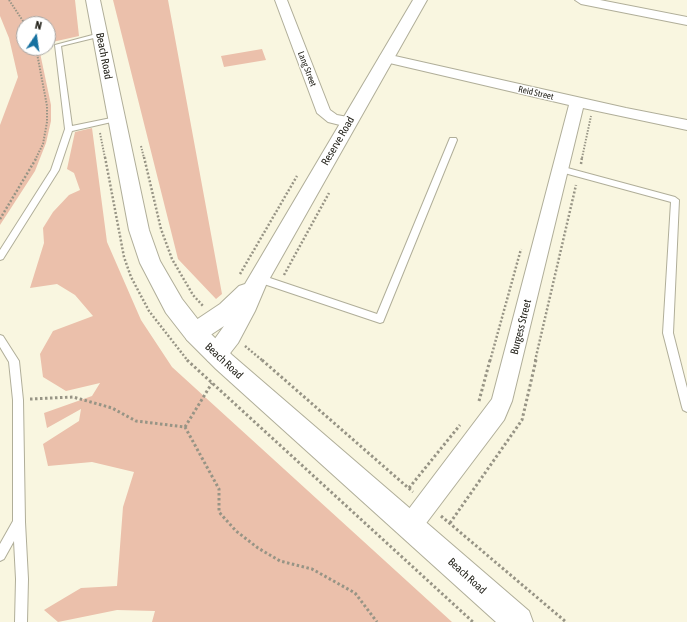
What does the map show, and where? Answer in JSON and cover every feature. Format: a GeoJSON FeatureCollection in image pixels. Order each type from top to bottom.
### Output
{"type":"FeatureCollection","features":[{"type":"Feature","properties":{"kind":"main road","name":"Beach Road"},"geometry":{"type":"LineString","coordinates":[[93,0],[139,230],[148,258],[166,295],[195,333],[216,354],[518,622]]}},
{"type":"Feature","properties":{"kind":"main road","name":"Reserve Road"},"geometry":{"type":"LineString","coordinates":[[216,354],[230,336],[244,311],[257,280],[420,0]]}},
{"type":"Feature","properties":{"kind":"main road","name":"Reserve Road"},"geometry":{"type":"LineString","coordinates":[[195,333],[228,311],[257,280]]}},
{"type":"Feature","properties":{"kind":"street","name":"Lang Street"},"geometry":{"type":"LineString","coordinates":[[281,0],[324,112],[333,119],[348,122]]}},
{"type":"Feature","properties":{"kind":"street"},"geometry":{"type":"LineString","coordinates":[[581,0],[687,21]]}},
{"type":"Feature","properties":{"kind":"street","name":"Reid Street"},"geometry":{"type":"LineString","coordinates":[[386,58],[577,102],[687,125]]}},
{"type":"Feature","properties":{"kind":"street","name":"Burgess Street"},"geometry":{"type":"LineString","coordinates":[[410,526],[496,413],[502,401],[577,102]]}},
{"type":"Feature","properties":{"kind":"lane"},"geometry":{"type":"LineString","coordinates":[[0,257],[55,170],[69,129],[58,45],[100,35]]}},
{"type":"Feature","properties":{"kind":"lane"},"geometry":{"type":"LineString","coordinates":[[69,129],[116,119]]}},
{"type":"Feature","properties":{"kind":"lane"},"geometry":{"type":"LineString","coordinates":[[257,280],[279,285],[380,319],[453,140]]}},
{"type":"Feature","properties":{"kind":"lane"},"geometry":{"type":"LineString","coordinates":[[560,169],[675,200],[668,333],[687,407]]}},
{"type":"Feature","properties":{"kind":"lane"},"geometry":{"type":"LineString","coordinates":[[0,339],[14,361],[18,400],[19,522],[22,579],[21,622]]}},
{"type":"Feature","properties":{"kind":"lane"},"geometry":{"type":"LineString","coordinates":[[0,555],[19,522]]}},
{"type":"Feature","properties":{"kind":"path"},"geometry":{"type":"LineString","coordinates":[[9,0],[20,16]]}},
{"type":"Feature","properties":{"kind":"path"},"geometry":{"type":"LineString","coordinates":[[0,219],[30,171],[43,144],[48,122],[47,106],[38,56]]}},
{"type":"Feature","properties":{"kind":"path"},"geometry":{"type":"LineString","coordinates":[[140,140],[161,229],[172,259],[193,295],[205,309]]}},
{"type":"Feature","properties":{"kind":"path"},"geometry":{"type":"LineString","coordinates":[[279,285],[332,188]]}},
{"type":"Feature","properties":{"kind":"path"},"geometry":{"type":"LineString","coordinates":[[476,405],[480,400],[522,246]]}},
{"type":"Feature","properties":{"kind":"path"},"geometry":{"type":"LineString","coordinates":[[248,340],[245,347],[566,622]]}},
{"type":"Feature","properties":{"kind":"path"},"geometry":{"type":"LineString","coordinates":[[186,427],[212,383]]}},
{"type":"Feature","properties":{"kind":"path"},"geometry":{"type":"LineString","coordinates":[[18,400],[73,397],[112,408],[136,422],[186,427]]}},
{"type":"Feature","properties":{"kind":"path"},"geometry":{"type":"LineString","coordinates":[[409,488],[464,420]]}},
{"type":"Feature","properties":{"kind":"path"},"geometry":{"type":"LineString","coordinates":[[186,427],[218,489],[219,512],[236,531],[258,548],[280,561],[312,569],[355,593],[378,622]]}},
{"type":"Feature","properties":{"kind":"shaded area"},"geometry":{"type":"Polygon","coordinates":[[[0,0],[75,0],[79,36],[56,41],[56,16],[16,16],[16,56],[41,56],[51,105],[51,121],[46,143],[35,171],[0,225],[0,125],[18,77],[9,38],[0,16],[0,0]]]}},
{"type":"Feature","properties":{"kind":"shaded area"},"geometry":{"type":"Polygon","coordinates":[[[113,0],[168,0],[222,294],[216,299],[178,259],[113,0]]]}},
{"type":"Feature","properties":{"kind":"shaded area"},"geometry":{"type":"Polygon","coordinates":[[[262,49],[266,60],[224,67],[221,56],[262,49]]]}},
{"type":"Feature","properties":{"kind":"shaded area"},"geometry":{"type":"Polygon","coordinates":[[[92,128],[107,242],[141,320],[172,367],[452,622],[152,622],[155,611],[117,610],[58,622],[44,610],[81,588],[117,586],[123,507],[134,472],[92,462],[48,466],[43,444],[79,421],[81,409],[47,428],[44,413],[92,396],[100,383],[66,391],[43,377],[40,354],[53,331],[93,316],[75,295],[57,284],[30,288],[44,243],[43,228],[53,212],[69,195],[80,190],[74,173],[67,169],[75,132],[92,128]]]}}]}
